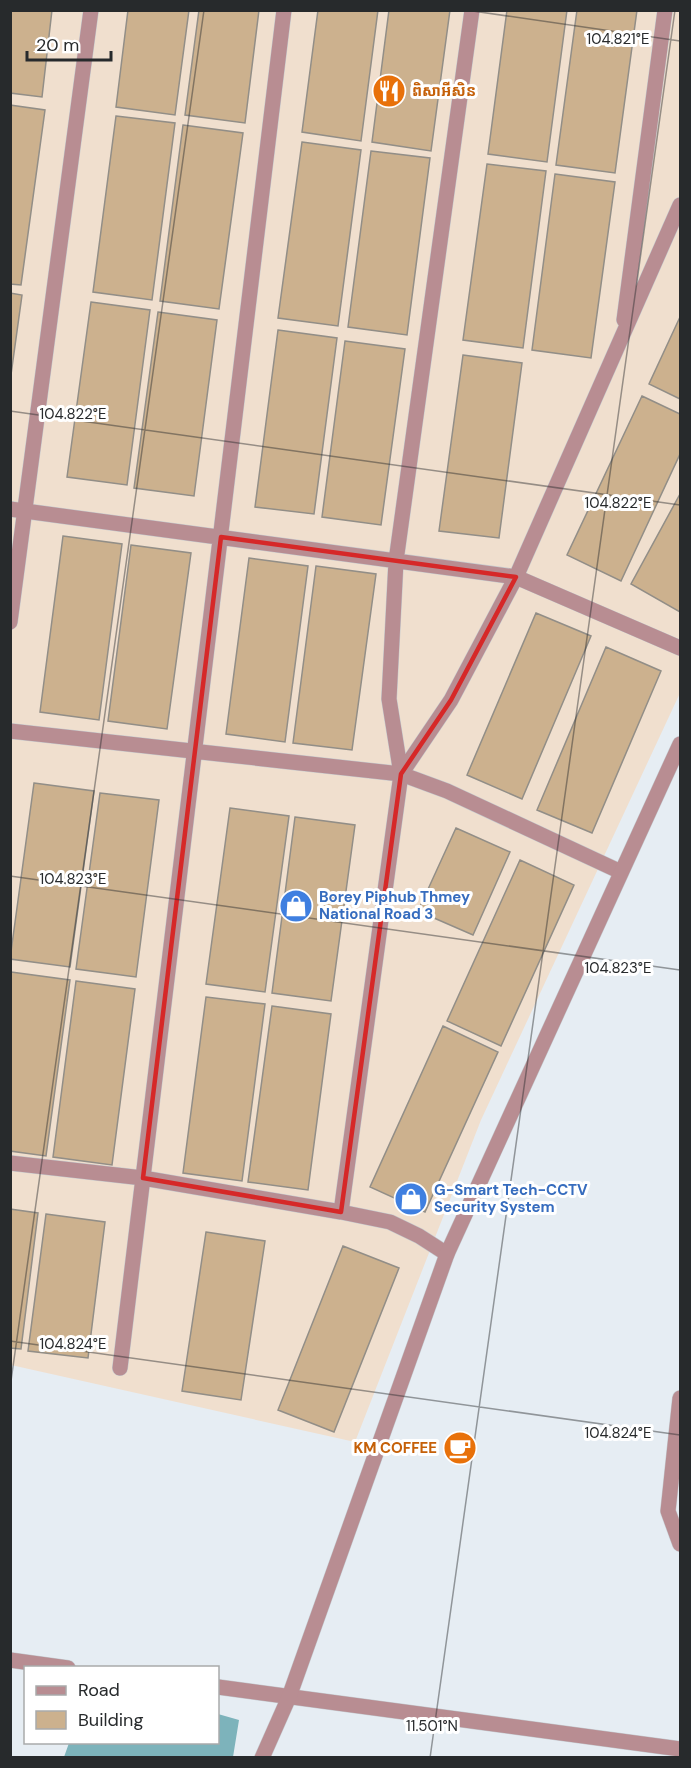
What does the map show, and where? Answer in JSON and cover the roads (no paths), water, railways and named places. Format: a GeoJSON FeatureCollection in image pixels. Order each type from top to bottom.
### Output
{"type":"FeatureCollection","features":[{"type":"Feature","properties":{"kind":"street"},"geometry":{"type":"LineString","coordinates":[[10,622],[18,510],[91,10]]}},
{"type":"Feature","properties":{"kind":"street"},"geometry":{"type":"LineString","coordinates":[[120,1368],[284,10]]}},
{"type":"Feature","properties":{"kind":"street"},"geometry":{"type":"LineString","coordinates":[[341,1212],[401,774],[389,699],[396,561],[472,10]]}},
{"type":"Feature","properties":{"kind":"street"},"geometry":{"type":"LineString","coordinates":[[622,336],[665,10]]}},
{"type":"Feature","properties":{"kind":"street"},"geometry":{"type":"LineString","coordinates":[[401,774],[451,700],[516,577],[681,205]]}},
{"type":"Feature","properties":{"kind":"street"},"geometry":{"type":"LineString","coordinates":[[18,510],[516,577],[681,648]]}},
{"type":"Feature","properties":{"kind":"street"},"geometry":{"type":"LineString","coordinates":[[10,731],[401,774],[447,790],[621,872]]}},
{"type":"Feature","properties":{"kind":"street"},"geometry":{"type":"LineString","coordinates":[[262,1758],[289,1697],[447,1254],[681,744]]}},
{"type":"Feature","properties":{"kind":"street"},"geometry":{"type":"LineString","coordinates":[[10,1163],[143,1178],[390,1222],[419,1236],[447,1254]]}},
{"type":"Feature","properties":{"kind":"street"},"geometry":{"type":"LineString","coordinates":[[681,1398],[668,1511],[681,1544]]}},
{"type":"Feature","properties":{"kind":"street"},"geometry":{"type":"LineString","coordinates":[[10,1660],[54,1666]]}},
{"type":"Feature","properties":{"kind":"street"},"geometry":{"type":"LineString","coordinates":[[219,1687],[681,1749]]}},
{"type":"Feature","properties":{"kind":"water"},"geometry":{"type":"Polygon","coordinates":[[[219,1714],[239,1720],[233,1757],[64,1757],[69,1744],[219,1744],[219,1714]]]}},
{"type":"Feature","properties":{"kind":"place","name":"ពិសាអីសិន"},"geometry":{"type":"Point","coordinates":[389,91]}},
{"type":"Feature","properties":{"kind":"place","name":"Borey Piphub Thmey National Road 3"},"geometry":{"type":"Point","coordinates":[296,906]}},
{"type":"Feature","properties":{"kind":"place","name":"G-Smart Tech-CCTV Security System"},"geometry":{"type":"Point","coordinates":[411,1199]}},
{"type":"Feature","properties":{"kind":"place","name":"KM COFFEE"},"geometry":{"type":"Point","coordinates":[460,1448]}}]}
